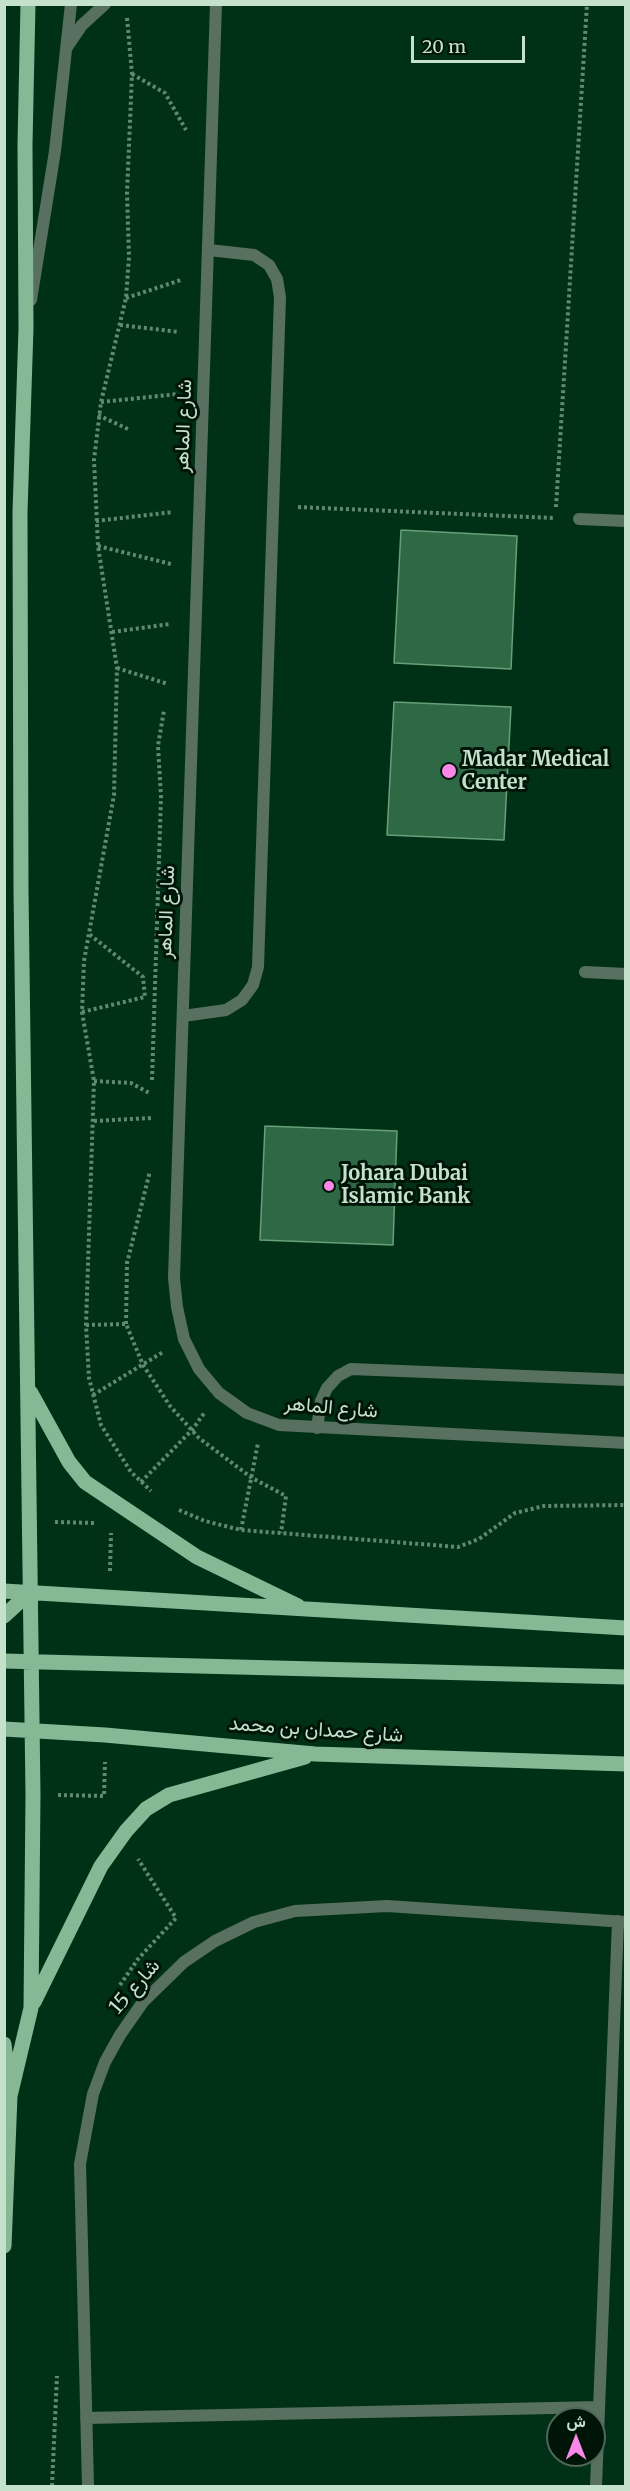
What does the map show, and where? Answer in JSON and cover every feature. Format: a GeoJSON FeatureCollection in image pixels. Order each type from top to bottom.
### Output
{"type":"FeatureCollection","features":[{"type":"Feature","properties":{"kind":"main road"},"geometry":{"type":"LineString","coordinates":[[28,4],[25,144],[26,328],[20,512],[21,891],[31,1521],[33,1794],[31,2008]]}},
{"type":"Feature","properties":{"kind":"main road"},"geometry":{"type":"LineString","coordinates":[[30,1391],[69,1462],[85,1482],[197,1557],[306,1610]]}},
{"type":"Feature","properties":{"kind":"main road"},"geometry":{"type":"LineString","coordinates":[[4,1591],[626,1628]]}},
{"type":"Feature","properties":{"kind":"main road"},"geometry":{"type":"LineString","coordinates":[[4,1616],[30,1592]]}},
{"type":"Feature","properties":{"kind":"main road"},"geometry":{"type":"LineString","coordinates":[[4,1661],[626,1677]]}},
{"type":"Feature","properties":{"kind":"main road","name":"شارع حمدان بن محمد"},"geometry":{"type":"LineString","coordinates":[[4,1729],[105,1735],[315,1754],[626,1764]]}},
{"type":"Feature","properties":{"kind":"main road"},"geometry":{"type":"LineString","coordinates":[[7,2091],[31,2008],[101,1866],[126,1831],[146,1809],[169,1795],[315,1754]]}},
{"type":"Feature","properties":{"kind":"main road"},"geometry":{"type":"LineString","coordinates":[[4,2043],[7,2091],[4,2246]]}},
{"type":"Feature","properties":{"kind":"street"},"geometry":{"type":"LineString","coordinates":[[26,328],[55,151],[71,4]]}},
{"type":"Feature","properties":{"kind":"street"},"geometry":{"type":"LineString","coordinates":[[66,48],[82,25],[105,4]]}},
{"type":"Feature","properties":{"kind":"street","name":"شارع الماهر"},"geometry":{"type":"LineString","coordinates":[[216,4],[174,1278],[184,1339],[199,1369],[219,1393],[247,1413],[279,1425],[626,1443]]}},
{"type":"Feature","properties":{"kind":"street"},"geometry":{"type":"LineString","coordinates":[[183,1016],[226,1010],[242,1000],[253,985],[258,967],[280,297],[278,279],[269,265],[254,255],[209,250]]}},
{"type":"Feature","properties":{"kind":"street"},"geometry":{"type":"LineString","coordinates":[[579,519],[626,521]]}},
{"type":"Feature","properties":{"kind":"street"},"geometry":{"type":"LineString","coordinates":[[585,972],[626,974]]}},
{"type":"Feature","properties":{"kind":"street"},"geometry":{"type":"LineString","coordinates":[[317,1428],[321,1401],[327,1388],[338,1376],[351,1370],[626,1380]]}},
{"type":"Feature","properties":{"kind":"street","name":"شارع 15"},"geometry":{"type":"LineString","coordinates":[[88,2487],[80,2164],[93,2094],[120,2035],[143,2002],[184,1962],[215,1941],[254,1922],[295,1911],[387,1906],[622,1921]]}},
{"type":"Feature","properties":{"kind":"street"},"geometry":{"type":"LineString","coordinates":[[599,2407],[622,1921]]}},
{"type":"Feature","properties":{"kind":"street"},"geometry":{"type":"LineString","coordinates":[[86,2418],[546,2408]]}},
{"type":"Feature","properties":{"kind":"street"},"geometry":{"type":"LineString","coordinates":[[596,2487],[597,2467]]}},
{"type":"Feature","properties":{"kind":"path"},"geometry":{"type":"LineString","coordinates":[[273,506],[555,518],[587,4]]}},
{"type":"Feature","properties":{"kind":"path"},"geometry":{"type":"LineString","coordinates":[[132,74],[165,93],[186,130],[186,142]]}},
{"type":"Feature","properties":{"kind":"path"},"geometry":{"type":"LineString","coordinates":[[181,290],[182,268]]}},
{"type":"Feature","properties":{"kind":"path"},"geometry":{"type":"LineString","coordinates":[[126,298],[181,280]]}},
{"type":"Feature","properties":{"kind":"path"},"geometry":{"type":"LineString","coordinates":[[180,322],[180,343]]}},
{"type":"Feature","properties":{"kind":"path"},"geometry":{"type":"LineString","coordinates":[[120,325],[180,332]]}},
{"type":"Feature","properties":{"kind":"path"},"geometry":{"type":"LineString","coordinates":[[178,406],[179,384]]}},
{"type":"Feature","properties":{"kind":"path"},"geometry":{"type":"LineString","coordinates":[[101,402],[178,394]]}},
{"type":"Feature","properties":{"kind":"path"},"geometry":{"type":"LineString","coordinates":[[98,415],[130,430]]}},
{"type":"Feature","properties":{"kind":"path"},"geometry":{"type":"LineString","coordinates":[[174,500],[174,522]]}},
{"type":"Feature","properties":{"kind":"path"},"geometry":{"type":"LineString","coordinates":[[96,521],[174,512]]}},
{"type":"Feature","properties":{"kind":"path"},"geometry":{"type":"LineString","coordinates":[[98,546],[172,564]]}},
{"type":"Feature","properties":{"kind":"path"},"geometry":{"type":"LineString","coordinates":[[172,554],[172,576]]}},
{"type":"Feature","properties":{"kind":"path"},"geometry":{"type":"LineString","coordinates":[[170,612],[170,634]]}},
{"type":"Feature","properties":{"kind":"path"},"geometry":{"type":"LineString","coordinates":[[112,632],[170,624]]}},
{"type":"Feature","properties":{"kind":"path"},"geometry":{"type":"LineString","coordinates":[[117,668],[169,684]]}},
{"type":"Feature","properties":{"kind":"path"},"geometry":{"type":"LineString","coordinates":[[167,694],[169,674]]}},
{"type":"Feature","properties":{"kind":"path"},"geometry":{"type":"LineString","coordinates":[[151,1102],[161,797],[158,746],[165,705]]}},
{"type":"Feature","properties":{"kind":"path"},"geometry":{"type":"LineString","coordinates":[[82,1012],[145,997],[143,977],[89,934]]}},
{"type":"Feature","properties":{"kind":"path"},"geometry":{"type":"LineString","coordinates":[[94,1081],[131,1083],[151,1094]]}},
{"type":"Feature","properties":{"kind":"path"},"geometry":{"type":"LineString","coordinates":[[151,1110],[151,1128]]}},
{"type":"Feature","properties":{"kind":"path"},"geometry":{"type":"LineString","coordinates":[[94,1121],[151,1118]]}},
{"type":"Feature","properties":{"kind":"path"},"geometry":{"type":"LineString","coordinates":[[150,1169],[127,1263],[126,1324],[143,1365],[170,1406],[192,1430],[226,1460],[252,1478],[286,1496],[282,1533]]}},
{"type":"Feature","properties":{"kind":"path"},"geometry":{"type":"LineString","coordinates":[[86,1326],[126,1324]]}},
{"type":"Feature","properties":{"kind":"path"},"geometry":{"type":"LineString","coordinates":[[93,1395],[184,1339]]}},
{"type":"Feature","properties":{"kind":"path"},"geometry":{"type":"LineString","coordinates":[[141,1482],[192,1430],[219,1393]]}},
{"type":"Feature","properties":{"kind":"path"},"geometry":{"type":"LineString","coordinates":[[241,1530],[263,1419]]}},
{"type":"Feature","properties":{"kind":"path"},"geometry":{"type":"LineString","coordinates":[[31,1521],[100,1524]]}},
{"type":"Feature","properties":{"kind":"path"},"geometry":{"type":"LineString","coordinates":[[109,1599],[112,1524]]}},
{"type":"Feature","properties":{"kind":"path"},"geometry":{"type":"LineString","coordinates":[[33,1794],[104,1796],[105,1735]]}},
{"type":"Feature","properties":{"kind":"building"},"geometry":{"type":"Polygon","coordinates":[[[401,530],[517,536],[511,669],[394,663],[401,530]]]}},
{"type":"Feature","properties":{"kind":"building","name":"Madar Medical Center"},"geometry":{"type":"Polygon","coordinates":[[[394,702],[511,707],[504,840],[387,835],[394,702]]]}},
{"type":"Feature","properties":{"kind":"building","name":"Johara Dubai Islamic Bank"},"geometry":{"type":"Polygon","coordinates":[[[265,1126],[397,1131],[393,1245],[260,1240],[265,1126]]]}},
{"type":"Feature","properties":{"kind":"place","name":"Madar Medical Center"},"geometry":{"type":"Point","coordinates":[449,771]}},
{"type":"Feature","properties":{"kind":"place","name":"Johara Dubai Islamic Bank"},"geometry":{"type":"Point","coordinates":[329,1186]}}]}
